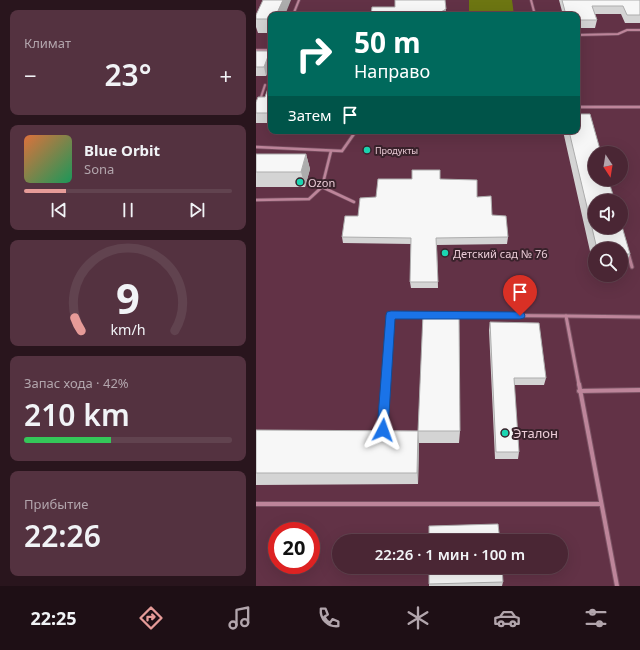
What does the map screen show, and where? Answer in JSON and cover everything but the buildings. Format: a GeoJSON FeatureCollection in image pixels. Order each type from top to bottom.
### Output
{"type":"FeatureCollection","features":[{"type":"Feature","properties":{"kind":"lane"},"geometry":{"type":"LineString","coordinates":[[294,12],[299,0]]}},
{"type":"Feature","properties":{"kind":"lane"},"geometry":{"type":"LineString","coordinates":[[531,0],[534,12]]}},
{"type":"Feature","properties":{"kind":"lane"},"geometry":{"type":"LineString","coordinates":[[580,35],[618,34],[627,30],[640,30]]}},
{"type":"Feature","properties":{"kind":"lane"},"geometry":{"type":"LineString","coordinates":[[256,50],[268,50]]}},
{"type":"Feature","properties":{"kind":"lane"},"geometry":{"type":"LineString","coordinates":[[258,105],[265,85]]}},
{"type":"Feature","properties":{"kind":"lane"},"geometry":{"type":"LineString","coordinates":[[580,107],[640,107]]}},
{"type":"Feature","properties":{"kind":"lane"},"geometry":{"type":"LineString","coordinates":[[586,107],[587,113]]}},
{"type":"Feature","properties":{"kind":"lane"},"geometry":{"type":"LineString","coordinates":[[256,147],[342,151],[354,134]]}},
{"type":"Feature","properties":{"kind":"lane"},"geometry":{"type":"LineString","coordinates":[[256,200],[309,199],[322,188],[331,151]]}},
{"type":"Feature","properties":{"kind":"lane"},"geometry":{"type":"LineString","coordinates":[[322,188],[354,202]]}},
{"type":"Feature","properties":{"kind":"lane"},"geometry":{"type":"LineString","coordinates":[[628,251],[632,267]]}},
{"type":"Feature","properties":{"kind":"lane"},"geometry":{"type":"LineString","coordinates":[[383,430],[391,315],[430,315]]}},
{"type":"Feature","properties":{"kind":"lane"},"geometry":{"type":"LineString","coordinates":[[446,315],[640,317]]}},
{"type":"Feature","properties":{"kind":"lane"},"geometry":{"type":"LineString","coordinates":[[566,316],[617,586]]}},
{"type":"Feature","properties":{"kind":"lane"},"geometry":{"type":"LineString","coordinates":[[579,391],[640,390]]}},
{"type":"Feature","properties":{"kind":"lane"},"geometry":{"type":"LineString","coordinates":[[256,504],[601,504]]}},
{"type":"Feature","properties":{"kind":"green space"},"geometry":{"type":"Polygon","coordinates":[[[469,0],[512,0],[514,12],[469,12],[469,0]]]}},
{"type":"Feature","properties":{"kind":"place","name":"Продукты"},"geometry":{"type":"Point","coordinates":[367,150]}},
{"type":"Feature","properties":{"kind":"place","name":"Ozon"},"geometry":{"type":"Point","coordinates":[300,182]}},
{"type":"Feature","properties":{"kind":"place","name":"Детский сад № 76"},"geometry":{"type":"Point","coordinates":[445,253]}},
{"type":"Feature","properties":{"kind":"place","name":"Эталон"},"geometry":{"type":"Point","coordinates":[505,433]}},
{"type":"Feature","properties":{"kind":"route"},"geometry":{"type":"LineString","coordinates":[[383,430],[391,315],[520,316]]}}]}
